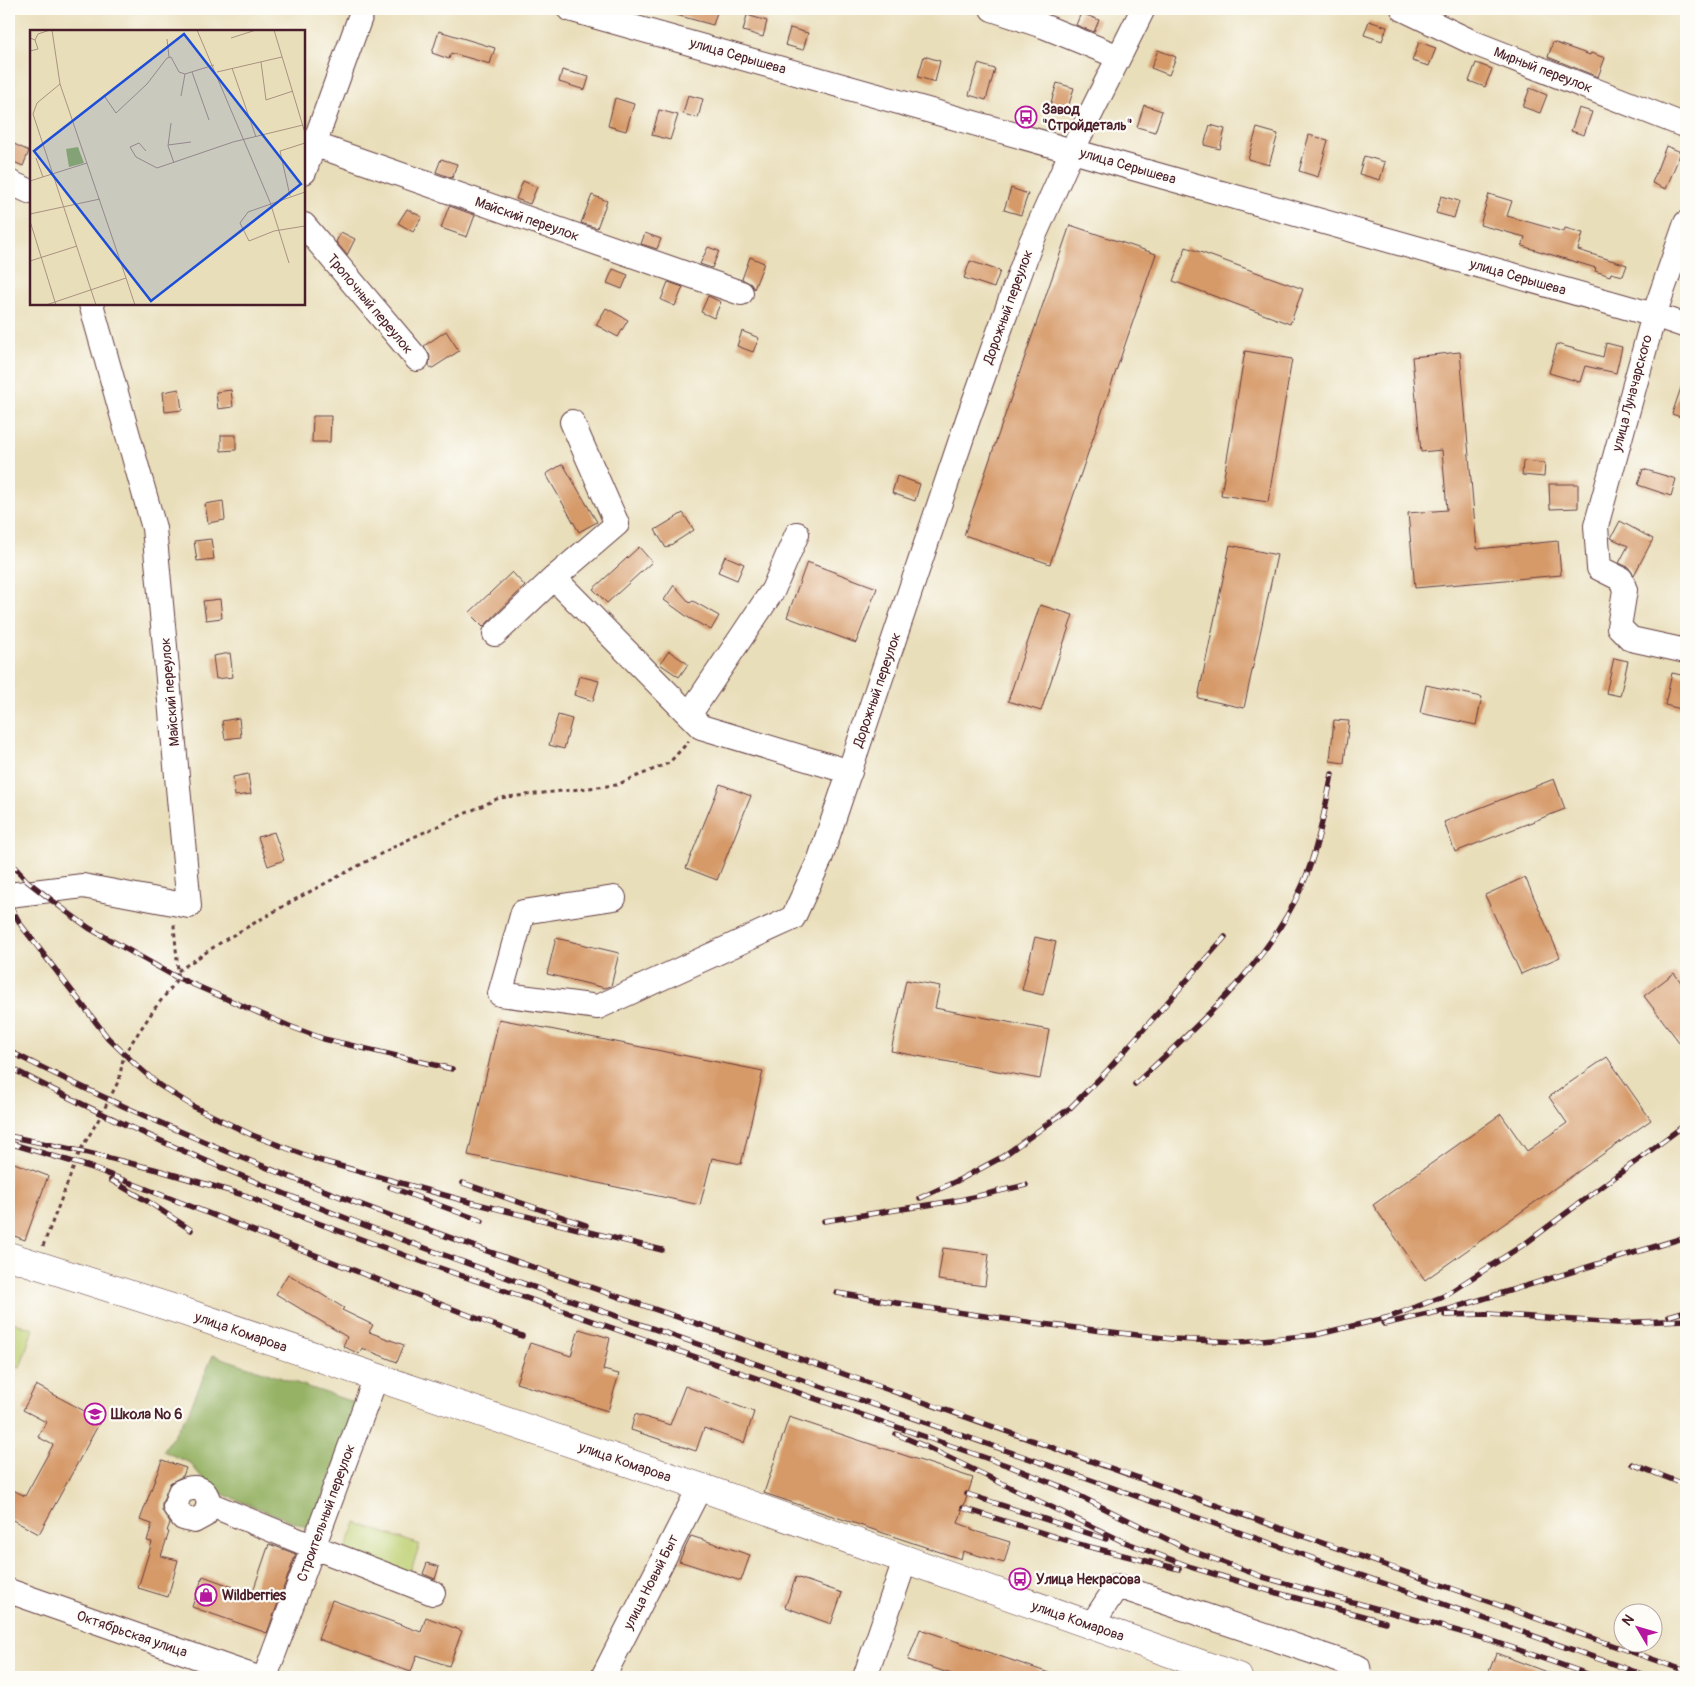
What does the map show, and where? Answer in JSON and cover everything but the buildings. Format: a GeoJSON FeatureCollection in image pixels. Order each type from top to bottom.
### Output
{"type":"FeatureCollection","features":[{"type":"Feature","properties":{"kind":"main road","name":"улица Комарова"},"geometry":{"type":"LineString","coordinates":[[9,1256],[182,1311],[700,1487],[1238,1677]]}},
{"type":"Feature","properties":{"kind":"street"},"geometry":{"type":"LineString","coordinates":[[305,169],[363,9]]}},
{"type":"Feature","properties":{"kind":"street","name":"улица Серышева"},"geometry":{"type":"LineString","coordinates":[[569,9],[1654,315],[1686,326]]}},
{"type":"Feature","properties":{"kind":"street"},"geometry":{"type":"LineString","coordinates":[[992,9],[1043,26],[1119,56]]}},
{"type":"Feature","properties":{"kind":"street","name":"Дорожный переулок"},"geometry":{"type":"LineString","coordinates":[[614,898],[523,912],[500,994],[598,1007],[793,918],[820,859],[968,419],[1030,246],[1072,150],[1143,9]]}},
{"type":"Feature","properties":{"kind":"street","name":"Мирный переулок"},"geometry":{"type":"LineString","coordinates":[[1403,9],[1474,43],[1686,126]]}},
{"type":"Feature","properties":{"kind":"street","name":"Майский переулок"},"geometry":{"type":"LineString","coordinates":[[313,144],[741,293]]}},
{"type":"Feature","properties":{"kind":"street"},"geometry":{"type":"LineString","coordinates":[[9,182],[30,192]]}},
{"type":"Feature","properties":{"kind":"street","name":"улица Луначарского"},"geometry":{"type":"LineString","coordinates":[[1686,223],[1654,315],[1596,526],[1599,568],[1621,579],[1625,590],[1619,627],[1631,639],[1686,651]]}},
{"type":"Feature","properties":{"kind":"street","name":"Тропочный переулок"},"geometry":{"type":"LineString","coordinates":[[305,226],[417,359]]}},
{"type":"Feature","properties":{"kind":"street","name":"Майский переулок"},"geometry":{"type":"LineString","coordinates":[[91,305],[154,528],[189,906]]}},
{"type":"Feature","properties":{"kind":"street"},"geometry":{"type":"LineString","coordinates":[[495,634],[554,578],[617,524],[572,422]]}},
{"type":"Feature","properties":{"kind":"street"},"geometry":{"type":"LineString","coordinates":[[696,721],[773,590],[797,534]]}},
{"type":"Feature","properties":{"kind":"street"},"geometry":{"type":"LineString","coordinates":[[554,578],[696,721],[850,772]]}},
{"type":"Feature","properties":{"kind":"street"},"geometry":{"type":"LineString","coordinates":[[9,895],[83,886],[189,906]]}},
{"type":"Feature","properties":{"kind":"street","name":"Строительный переулок"},"geometry":{"type":"LineString","coordinates":[[264,1677],[376,1377]]}},
{"type":"Feature","properties":{"kind":"street","name":"улица Новый Быт"},"geometry":{"type":"LineString","coordinates":[[603,1677],[700,1487]]}},
{"type":"Feature","properties":{"kind":"street"},"geometry":{"type":"LineString","coordinates":[[210,1504],[433,1593]]}},
{"type":"Feature","properties":{"kind":"street"},"geometry":{"type":"LineString","coordinates":[[865,1677],[904,1560]]}},
{"type":"Feature","properties":{"kind":"street"},"geometry":{"type":"LineString","coordinates":[[1091,1626],[1117,1586],[1358,1667],[1360,1677]]}},
{"type":"Feature","properties":{"kind":"street","name":"Октябрьская улица"},"geometry":{"type":"LineString","coordinates":[[9,1591],[255,1677]]}},
{"type":"Feature","properties":{"kind":"path"},"geometry":{"type":"LineString","coordinates":[[178,971],[223,941],[296,899],[405,841],[499,798],[616,785],[669,763],[696,721]]}},
{"type":"Feature","properties":{"kind":"path"},"geometry":{"type":"LineString","coordinates":[[35,1265],[80,1151],[119,1080],[124,1054],[155,1008],[175,983],[178,971],[174,926],[189,906]]}},
{"type":"Feature","properties":{"kind":"green space"},"geometry":{"type":"Polygon","coordinates":[[[9,1321],[33,1329],[20,1368],[9,1364],[9,1321]]]}},
{"type":"Feature","properties":{"kind":"green space"},"geometry":{"type":"Polygon","coordinates":[[[213,1355],[359,1404],[311,1529],[212,1490],[190,1463],[163,1451],[187,1415],[213,1355]]]}},
{"type":"Feature","properties":{"kind":"green space"},"geometry":{"type":"Polygon","coordinates":[[[356,1523],[420,1545],[409,1574],[344,1553],[356,1523]]]}},
{"type":"Feature","properties":{"kind":"railway"},"geometry":{"type":"LineString","coordinates":[[1135,1084],[1230,992],[1271,941],[1288,913],[1308,872],[1320,830],[1332,774]]}},
{"type":"Feature","properties":{"kind":"railway"},"geometry":{"type":"LineString","coordinates":[[9,861],[27,881],[89,928],[176,977],[289,1026],[324,1039],[452,1069]]}},
{"type":"Feature","properties":{"kind":"railway"},"geometry":{"type":"LineString","coordinates":[[9,904],[21,925],[108,1038],[159,1085],[196,1108],[252,1135],[318,1160],[462,1200],[662,1250]]}},
{"type":"Feature","properties":{"kind":"railway"},"geometry":{"type":"LineString","coordinates":[[920,1198],[1002,1157],[1070,1108],[1106,1072],[1225,937]]}},
{"type":"Feature","properties":{"kind":"railway"},"geometry":{"type":"LineString","coordinates":[[9,1051],[109,1100],[211,1144],[418,1226],[944,1409],[1686,1671]]}},
{"type":"Feature","properties":{"kind":"railway"},"geometry":{"type":"LineString","coordinates":[[9,1067],[104,1114],[200,1158],[297,1199],[396,1237],[1650,1677]]}},
{"type":"Feature","properties":{"kind":"railway"},"geometry":{"type":"LineString","coordinates":[[837,1293],[1034,1323],[1172,1339],[1240,1342],[1315,1335],[1390,1317],[1444,1296],[1526,1243],[1686,1124]]}},
{"type":"Feature","properties":{"kind":"railway"},"geometry":{"type":"LineString","coordinates":[[9,1136],[154,1169],[247,1196]]}},
{"type":"Feature","properties":{"kind":"railway"},"geometry":{"type":"LineString","coordinates":[[9,1143],[90,1167],[522,1336]]}},
{"type":"Feature","properties":{"kind":"railway"},"geometry":{"type":"LineString","coordinates":[[111,1180],[191,1230]]}},
{"type":"Feature","properties":{"kind":"railway"},"geometry":{"type":"LineString","coordinates":[[463,1183],[586,1225]]}},
{"type":"Feature","properties":{"kind":"railway"},"geometry":{"type":"LineString","coordinates":[[824,1221],[960,1200],[1026,1185]]}},
{"type":"Feature","properties":{"kind":"railway"},"geometry":{"type":"LineString","coordinates":[[390,1187],[482,1221]]}},
{"type":"Feature","properties":{"kind":"railway"},"geometry":{"type":"LineString","coordinates":[[242,1195],[431,1265],[1009,1466],[1057,1485],[1187,1549],[1263,1577],[1490,1640],[1596,1677]]}},
{"type":"Feature","properties":{"kind":"railway"},"geometry":{"type":"LineString","coordinates":[[1384,1324],[1450,1309],[1686,1237]]}},
{"type":"Feature","properties":{"kind":"railway"},"geometry":{"type":"LineString","coordinates":[[1669,1316],[1686,1311]]}},
{"type":"Feature","properties":{"kind":"railway"},"geometry":{"type":"LineString","coordinates":[[1445,1315],[1489,1314],[1617,1323],[1686,1320]]}},
{"type":"Feature","properties":{"kind":"railway"},"geometry":{"type":"LineString","coordinates":[[896,1434],[1122,1541],[1191,1567],[1270,1591],[1385,1622]]}},
{"type":"Feature","properties":{"kind":"railway"},"geometry":{"type":"LineString","coordinates":[[1632,1464],[1686,1485]]}},
{"type":"Feature","properties":{"kind":"railway"},"geometry":{"type":"LineString","coordinates":[[967,1494],[1106,1539]]}},
{"type":"Feature","properties":{"kind":"railway"},"geometry":{"type":"LineString","coordinates":[[963,1508],[1078,1544],[1179,1569]]}},
{"type":"Feature","properties":{"kind":"place","name":"Завод \"Стройдеталь\""},"geometry":{"type":"Point","coordinates":[1026,117]}},
{"type":"Feature","properties":{"kind":"place","name":"Школа № 6"},"geometry":{"type":"Point","coordinates":[95,1414]}},
{"type":"Feature","properties":{"kind":"place","name":"Улица Некрасова"},"geometry":{"type":"Point","coordinates":[1020,1579]}},
{"type":"Feature","properties":{"kind":"place","name":"Wildberries"},"geometry":{"type":"Point","coordinates":[206,1595]}}]}
